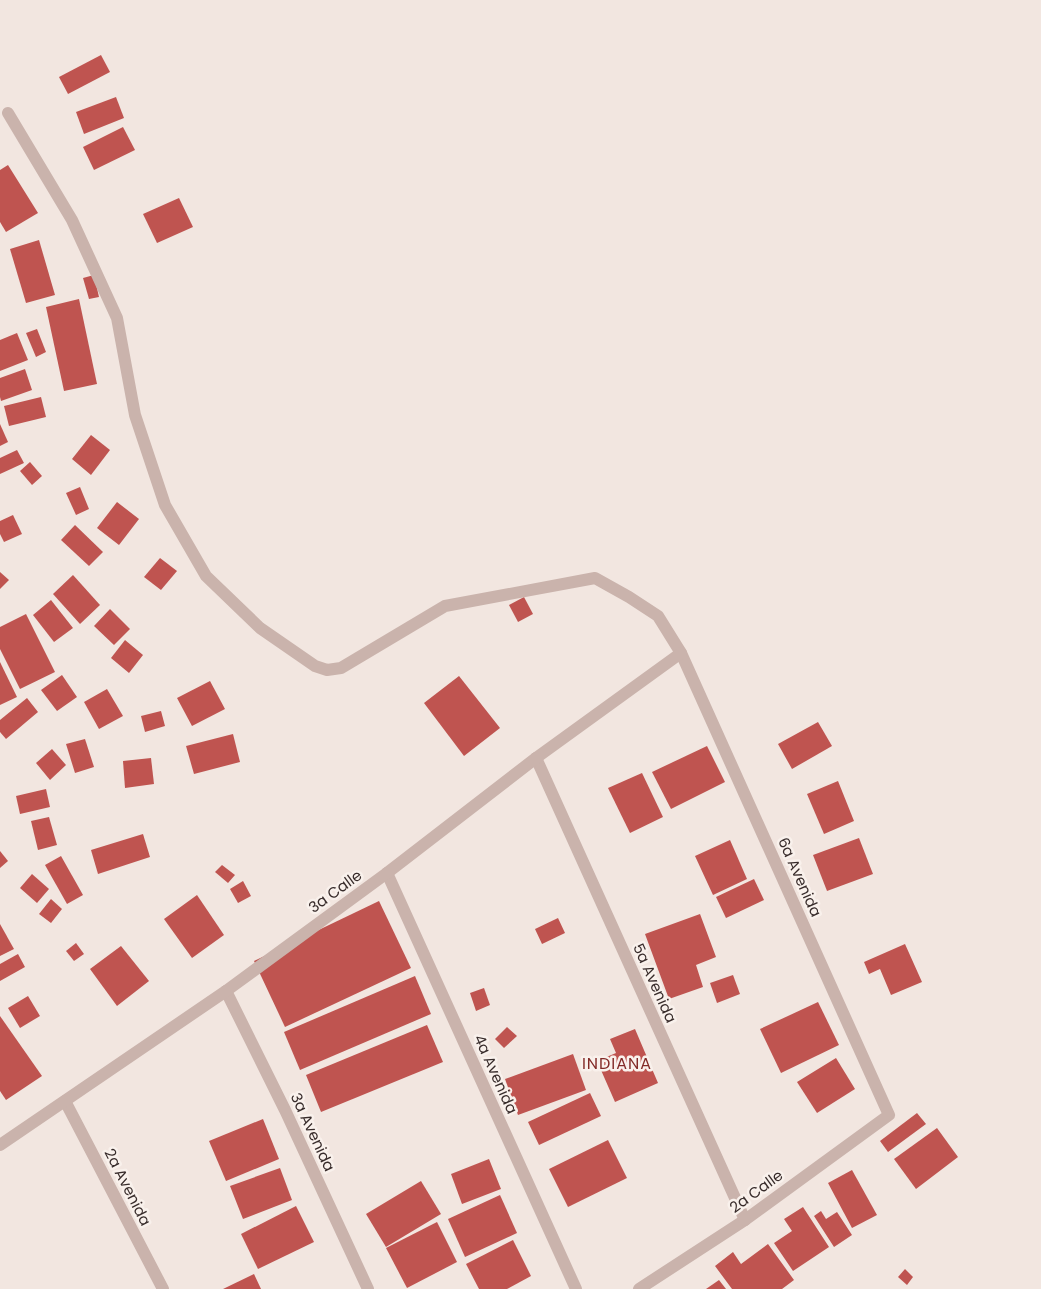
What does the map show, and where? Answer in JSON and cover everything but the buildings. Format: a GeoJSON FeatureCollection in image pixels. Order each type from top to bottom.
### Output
{"type":"FeatureCollection","features":[{"type":"Feature","properties":{"kind":"street","name":"6a Avenida"},"geometry":{"type":"LineString","coordinates":[[8,113],[72,220],[117,318],[135,416],[165,506],[206,576],[260,628],[315,666],[327,670],[341,668],[445,606],[595,578],[658,616],[681,653],[889,1115]]}},
{"type":"Feature","properties":{"kind":"street","name":"3a Calle"},"geometry":{"type":"LineString","coordinates":[[0,1145],[226,991],[387,873],[536,758],[681,653]]}},
{"type":"Feature","properties":{"kind":"street","name":"5a Avenida"},"geometry":{"type":"LineString","coordinates":[[536,758],[745,1220]]}},
{"type":"Feature","properties":{"kind":"street","name":"4a Avenida"},"geometry":{"type":"LineString","coordinates":[[387,873],[576,1289]]}},
{"type":"Feature","properties":{"kind":"street","name":"3a Avenida"},"geometry":{"type":"LineString","coordinates":[[226,991],[285,1110],[368,1289]]}},
{"type":"Feature","properties":{"kind":"street","name":"2a Avenida"},"geometry":{"type":"LineString","coordinates":[[65,1101],[163,1289]]}},
{"type":"Feature","properties":{"kind":"street","name":"2a Calle"},"geometry":{"type":"LineString","coordinates":[[639,1289],[745,1220],[889,1115]]}},
{"type":"Feature","properties":{"kind":"district","name":"INDIANA"},"geometry":{"type":"Point","coordinates":[617,1063]}}]}
